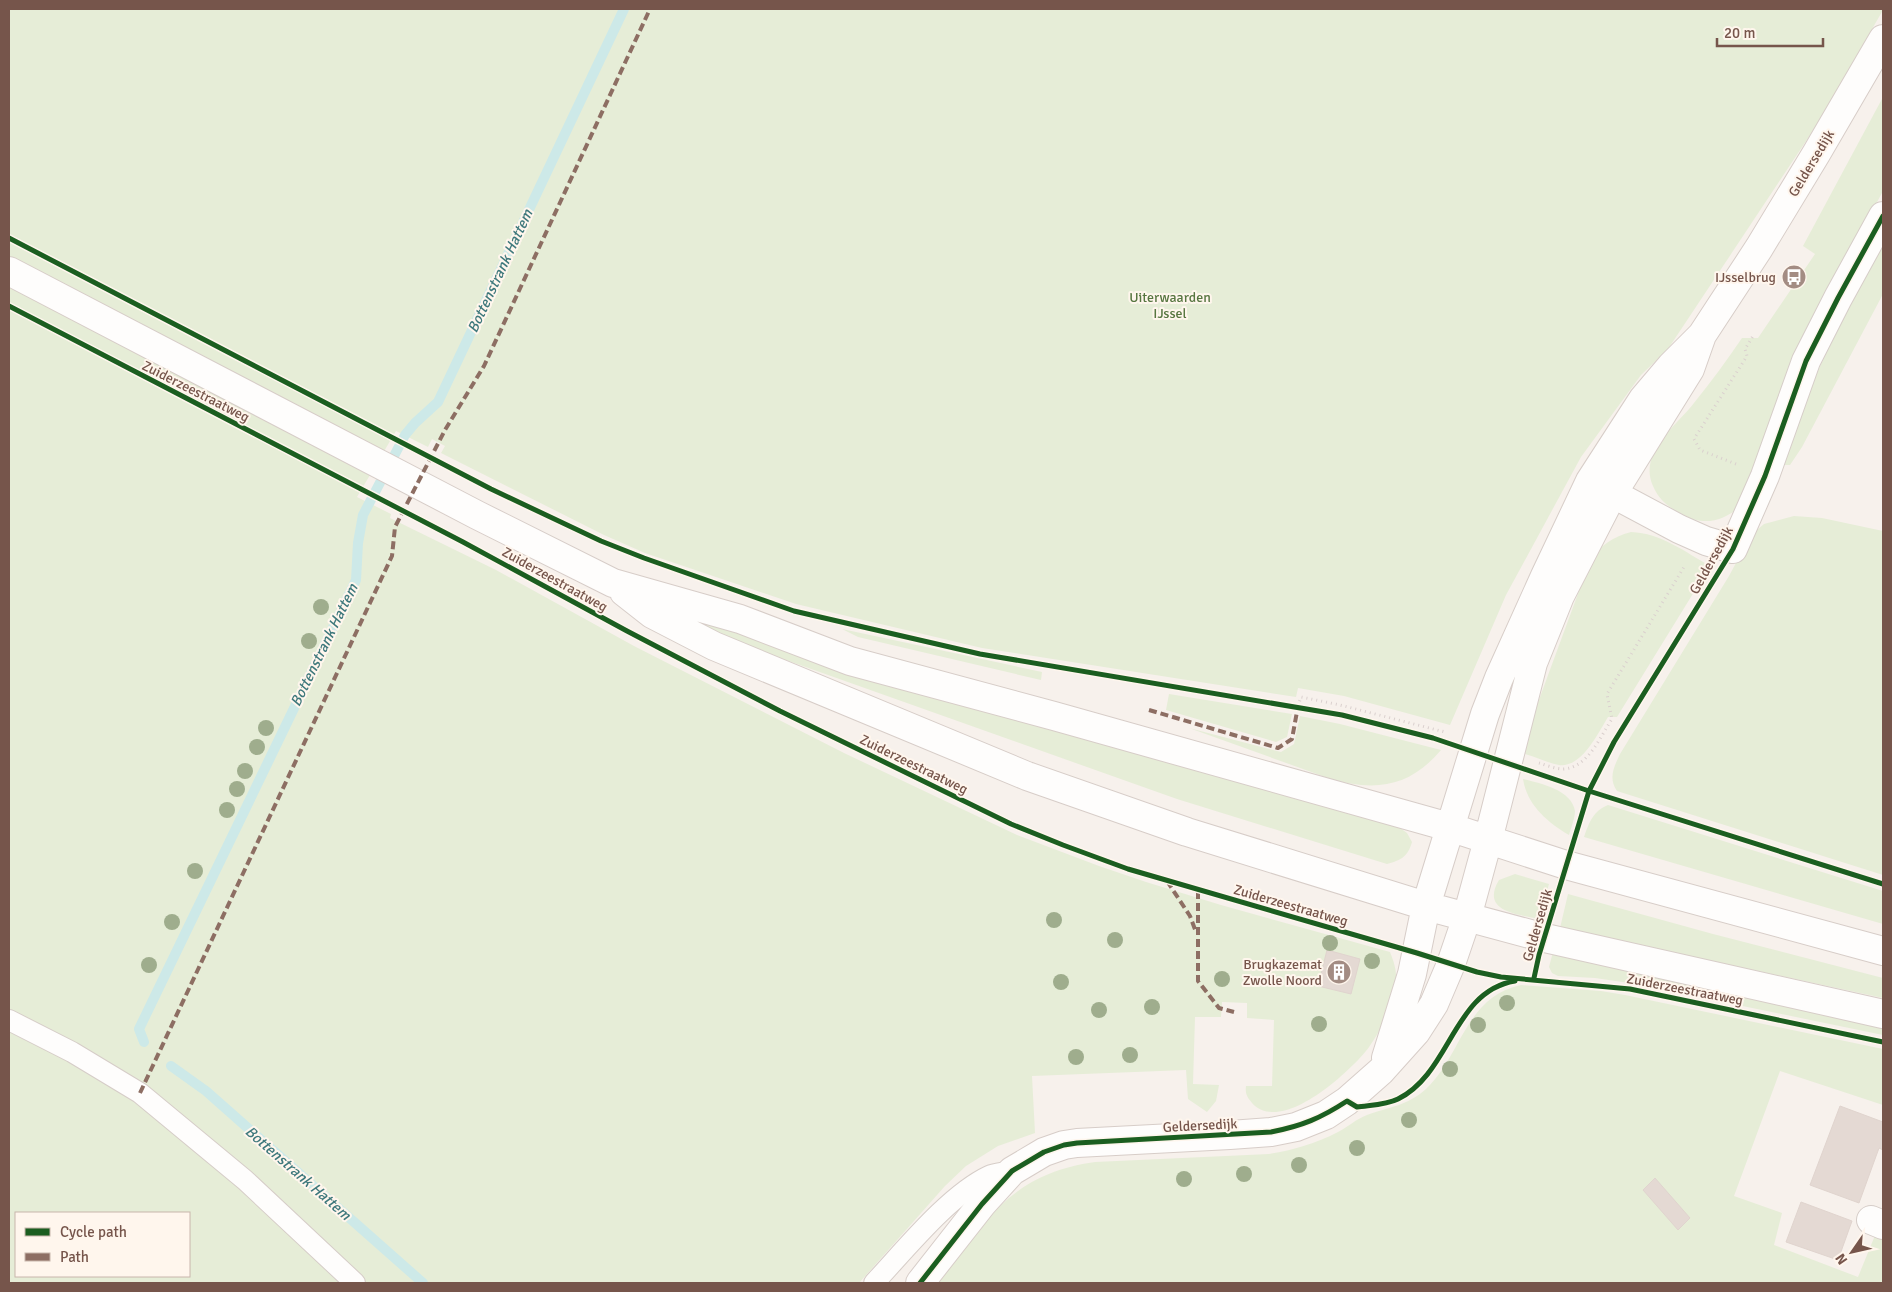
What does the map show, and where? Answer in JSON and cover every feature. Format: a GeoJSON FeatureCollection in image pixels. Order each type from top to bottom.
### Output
{"type":"FeatureCollection","features":[{"type":"Feature","properties":{"kind":"main road","name":"Geldersedijk"},"geometry":{"type":"LineString","coordinates":[[920,1283],[982,1204],[1012,1171],[1044,1152],[1064,1145],[1078,1143],[1271,1132],[1296,1127],[1326,1115],[1348,1101],[1381,1071],[1416,1032],[1434,1004],[1451,964],[1467,917],[1533,663],[1602,487],[1643,399],[1671,366],[1702,335],[1780,214],[1883,39]]}},
{"type":"Feature","properties":{"kind":"main road","name":"Geldersedijk"},"geometry":{"type":"LineString","coordinates":[[1602,487],[1679,529],[1706,541],[1733,549],[1765,476],[1806,362],[1838,298],[1883,216]]}},
{"type":"Feature","properties":{"kind":"main road","name":"Zuiderzeestraatweg"},"geometry":{"type":"LineString","coordinates":[[9,270],[612,583],[652,614],[714,646],[1027,776],[1187,832],[1426,906],[1545,938],[1883,1014]]}},
{"type":"Feature","properties":{"kind":"main road","name":"Geldersedijk"},"geometry":{"type":"LineString","coordinates":[[1381,1071],[1393,1040],[1412,974],[1426,906],[1449,827],[1485,714],[1499,678],[1545,576],[1602,487]]}},
{"type":"Feature","properties":{"kind":"main road","name":"Zuiderzeestraatweg"},"geometry":{"type":"LineString","coordinates":[[612,583],[740,619],[850,660],[1449,827],[1566,865],[1883,951]]}},
{"type":"Feature","properties":{"kind":"lane"},"geometry":{"type":"LineString","coordinates":[[9,1020],[72,1052],[140,1093],[245,1180],[355,1283]]}},
{"type":"Feature","properties":{"kind":"lane"},"geometry":{"type":"LineString","coordinates":[[874,1283],[958,1197],[990,1175],[1012,1171]]}},
{"type":"Feature","properties":{"kind":"path"},"geometry":{"type":"LineString","coordinates":[[1753,336],[1744,349],[1747,356],[1694,439],[1700,450],[1765,476]]}},
{"type":"Feature","properties":{"kind":"path"},"geometry":{"type":"LineString","coordinates":[[1288,705],[1306,708]]}},
{"type":"Feature","properties":{"kind":"green space","name":"Uiterwaarden IJssel"},"geometry":{"type":"Polygon","coordinates":[[[9,9],[1883,9],[1818,123],[1668,349],[1641,375],[1581,457],[1506,595],[1450,725],[1344,696],[1298,688],[1296,697],[982,648],[796,604],[645,553],[604,535],[441,453],[445,446],[432,439],[428,447],[396,431],[357,497],[391,514],[390,518],[496,570],[634,646],[844,753],[1017,835],[1146,882],[1390,952],[1396,974],[1395,990],[1381,1027],[1371,1044],[1357,1061],[1329,1086],[1313,1098],[1296,1107],[1279,1112],[1264,1111],[1252,1103],[1246,1093],[1246,1086],[1272,1086],[1274,1020],[1247,1018],[1247,1003],[1222,1002],[1221,1017],[1195,1017],[1193,1084],[1219,1085],[1216,1101],[1207,1112],[1188,1099],[1186,1070],[1032,1076],[1035,1133],[998,1146],[966,1166],[945,1186],[859,1283],[9,1283],[9,9]]]}},
{"type":"Feature","properties":{"kind":"green space"},"geometry":{"type":"Polygon","coordinates":[[[1883,97],[1883,191],[1848,256],[1739,508],[1725,517],[1711,521],[1690,518],[1668,506],[1655,491],[1650,474],[1651,462],[1655,451],[1669,431],[1707,387],[1742,338],[1758,338],[1815,254],[1803,246],[1883,97]]]}},
{"type":"Feature","properties":{"kind":"green space"},"geometry":{"type":"Polygon","coordinates":[[[1883,242],[1883,294],[1802,447],[1790,465],[1785,465],[1782,462],[1803,404],[1842,318],[1883,242]]]}},
{"type":"Feature","properties":{"kind":"green space"},"geometry":{"type":"Polygon","coordinates":[[[1794,516],[1822,518],[1883,531],[1883,875],[1617,791],[1613,782],[1614,768],[1620,754],[1729,576],[1751,535],[1764,524],[1794,516]]]}},
{"type":"Feature","properties":{"kind":"green space"},"geometry":{"type":"Polygon","coordinates":[[[1631,532],[1642,533],[1663,540],[1710,566],[1617,717],[1608,717],[1582,755],[1575,761],[1559,765],[1525,754],[1533,716],[1590,561],[1607,542],[1631,532]]]}},
{"type":"Feature","properties":{"kind":"green space"},"geometry":{"type":"Polygon","coordinates":[[[705,619],[1396,825],[1407,833],[1412,842],[1409,851],[1404,857],[1387,864],[1177,799],[735,642],[699,625],[705,619]]]}},
{"type":"Feature","properties":{"kind":"green space"},"geometry":{"type":"Polygon","coordinates":[[[842,629],[1042,672],[1041,680],[858,637],[842,629]]]}},
{"type":"Feature","properties":{"kind":"green space"},"geometry":{"type":"Polygon","coordinates":[[[1169,694],[1292,714],[1287,737],[1276,742],[1166,710],[1169,694]]]}},
{"type":"Feature","properties":{"kind":"green space"},"geometry":{"type":"Polygon","coordinates":[[[1300,716],[1340,724],[1441,750],[1429,763],[1403,779],[1390,784],[1361,785],[1328,778],[1189,728],[1281,752],[1294,744],[1300,716]]]}},
{"type":"Feature","properties":{"kind":"green space"},"geometry":{"type":"Polygon","coordinates":[[[1523,779],[1562,793],[1573,804],[1575,811],[1574,820],[1569,835],[1539,812],[1529,797],[1523,779]]]}},
{"type":"Feature","properties":{"kind":"green space"},"geometry":{"type":"Polygon","coordinates":[[[1608,805],[1883,891],[1883,924],[1584,837],[1595,814],[1608,805]]]}},
{"type":"Feature","properties":{"kind":"green space"},"geometry":{"type":"Polygon","coordinates":[[[1515,874],[1549,884],[1539,919],[1504,910],[1494,899],[1494,891],[1499,880],[1515,874]]]}},
{"type":"Feature","properties":{"kind":"green space"},"geometry":{"type":"Polygon","coordinates":[[[1568,894],[1883,978],[1883,998],[1560,928],[1568,894]]]}},
{"type":"Feature","properties":{"kind":"green space"},"geometry":{"type":"Polygon","coordinates":[[[1553,952],[1883,1027],[1883,1035],[1636,984],[1595,978],[1558,976],[1552,973],[1549,967],[1553,952]]]}},
{"type":"Feature","properties":{"kind":"green space"},"geometry":{"type":"Polygon","coordinates":[[[1521,985],[1601,991],[1625,995],[1883,1049],[1883,1105],[1780,1071],[1734,1196],[1782,1213],[1774,1245],[1858,1277],[1876,1233],[1883,1236],[1883,1283],[937,1283],[970,1240],[1002,1204],[1021,1189],[1041,1177],[1066,1168],[1095,1162],[1269,1154],[1287,1151],[1321,1140],[1363,1117],[1412,1099],[1426,1089],[1438,1075],[1476,1014],[1502,992],[1521,985]]]}},
{"type":"Feature","properties":{"kind":"building","name":"Brugkazemat Zwolle Noord"},"geometry":{"type":"Polygon","coordinates":[[[1327,950],[1360,959],[1351,994],[1318,986],[1327,950]]]}},
{"type":"Feature","properties":{"kind":"building"},"geometry":{"type":"Polygon","coordinates":[[[1840,1106],[1883,1122],[1883,1150],[1879,1148],[1859,1203],[1810,1185],[1840,1106]]]}},
{"type":"Feature","properties":{"kind":"building"},"geometry":{"type":"Polygon","coordinates":[[[1655,1178],[1690,1218],[1678,1230],[1643,1190],[1655,1178]]]}},
{"type":"Feature","properties":{"kind":"building"},"geometry":{"type":"Polygon","coordinates":[[[1801,1202],[1852,1221],[1838,1260],[1786,1242],[1801,1202]]]}},
{"type":"Feature","properties":{"kind":"waterway","name":"Bottenstrank Hattem"},"geometry":{"type":"LineString","coordinates":[[144,1042],[139,1029],[356,580],[358,543],[363,515],[405,435],[438,402],[624,9]]}},
{"type":"Feature","properties":{"kind":"waterway","name":"Bottenstrank Hattem"},"geometry":{"type":"LineString","coordinates":[[171,1066],[206,1091],[423,1283]]}},
{"type":"Feature","properties":{"kind":"marked path"},"geometry":{"type":"LineString","coordinates":[[140,1093],[392,556],[395,527],[445,430],[484,366],[650,9]]}},
{"type":"Feature","properties":{"kind":"marked path"},"geometry":{"type":"LineString","coordinates":[[1149,710],[1278,748],[1292,739],[1298,706]]}},
{"type":"Feature","properties":{"kind":"marked path"},"geometry":{"type":"LineString","coordinates":[[1167,881],[1190,916],[1196,932]]}},
{"type":"Feature","properties":{"kind":"marked path"},"geometry":{"type":"LineString","coordinates":[[1198,891],[1198,981],[1219,1008],[1234,1012]]}},
{"type":"Feature","properties":{"kind":"cycle path"},"geometry":{"type":"LineString","coordinates":[[1534,978],[1539,955],[1589,791],[1614,742],[1733,549],[1765,476],[1806,361],[1883,216]]}},
{"type":"Feature","properties":{"kind":"cycle path"},"geometry":{"type":"LineString","coordinates":[[9,238],[491,489],[601,541],[794,611],[980,654],[1342,715],[1433,738],[1589,791],[1883,884]]}},
{"type":"Feature","properties":{"kind":"cycle path"},"geometry":{"type":"LineString","coordinates":[[9,306],[463,542],[780,711],[1011,824],[1063,845],[1128,869],[1477,972],[1501,977],[1630,989],[1883,1042]]}},
{"type":"Feature","properties":{"kind":"cycle path"},"geometry":{"type":"LineString","coordinates":[[920,1283],[982,1204],[1012,1171],[1044,1152],[1077,1143],[1271,1132],[1311,1121],[1347,1101],[1357,1107],[1393,1101],[1416,1087],[1430,1071],[1465,1016],[1478,1000],[1494,988],[1515,981]]}},
{"type":"Feature","properties":{"kind":"place","name":"IJsselbrug"},"geometry":{"type":"Point","coordinates":[1794,277]}},
{"type":"Feature","properties":{"kind":"place","name":"Brugkazemat Zwolle Noord"},"geometry":{"type":"Point","coordinates":[1339,972]}}]}
